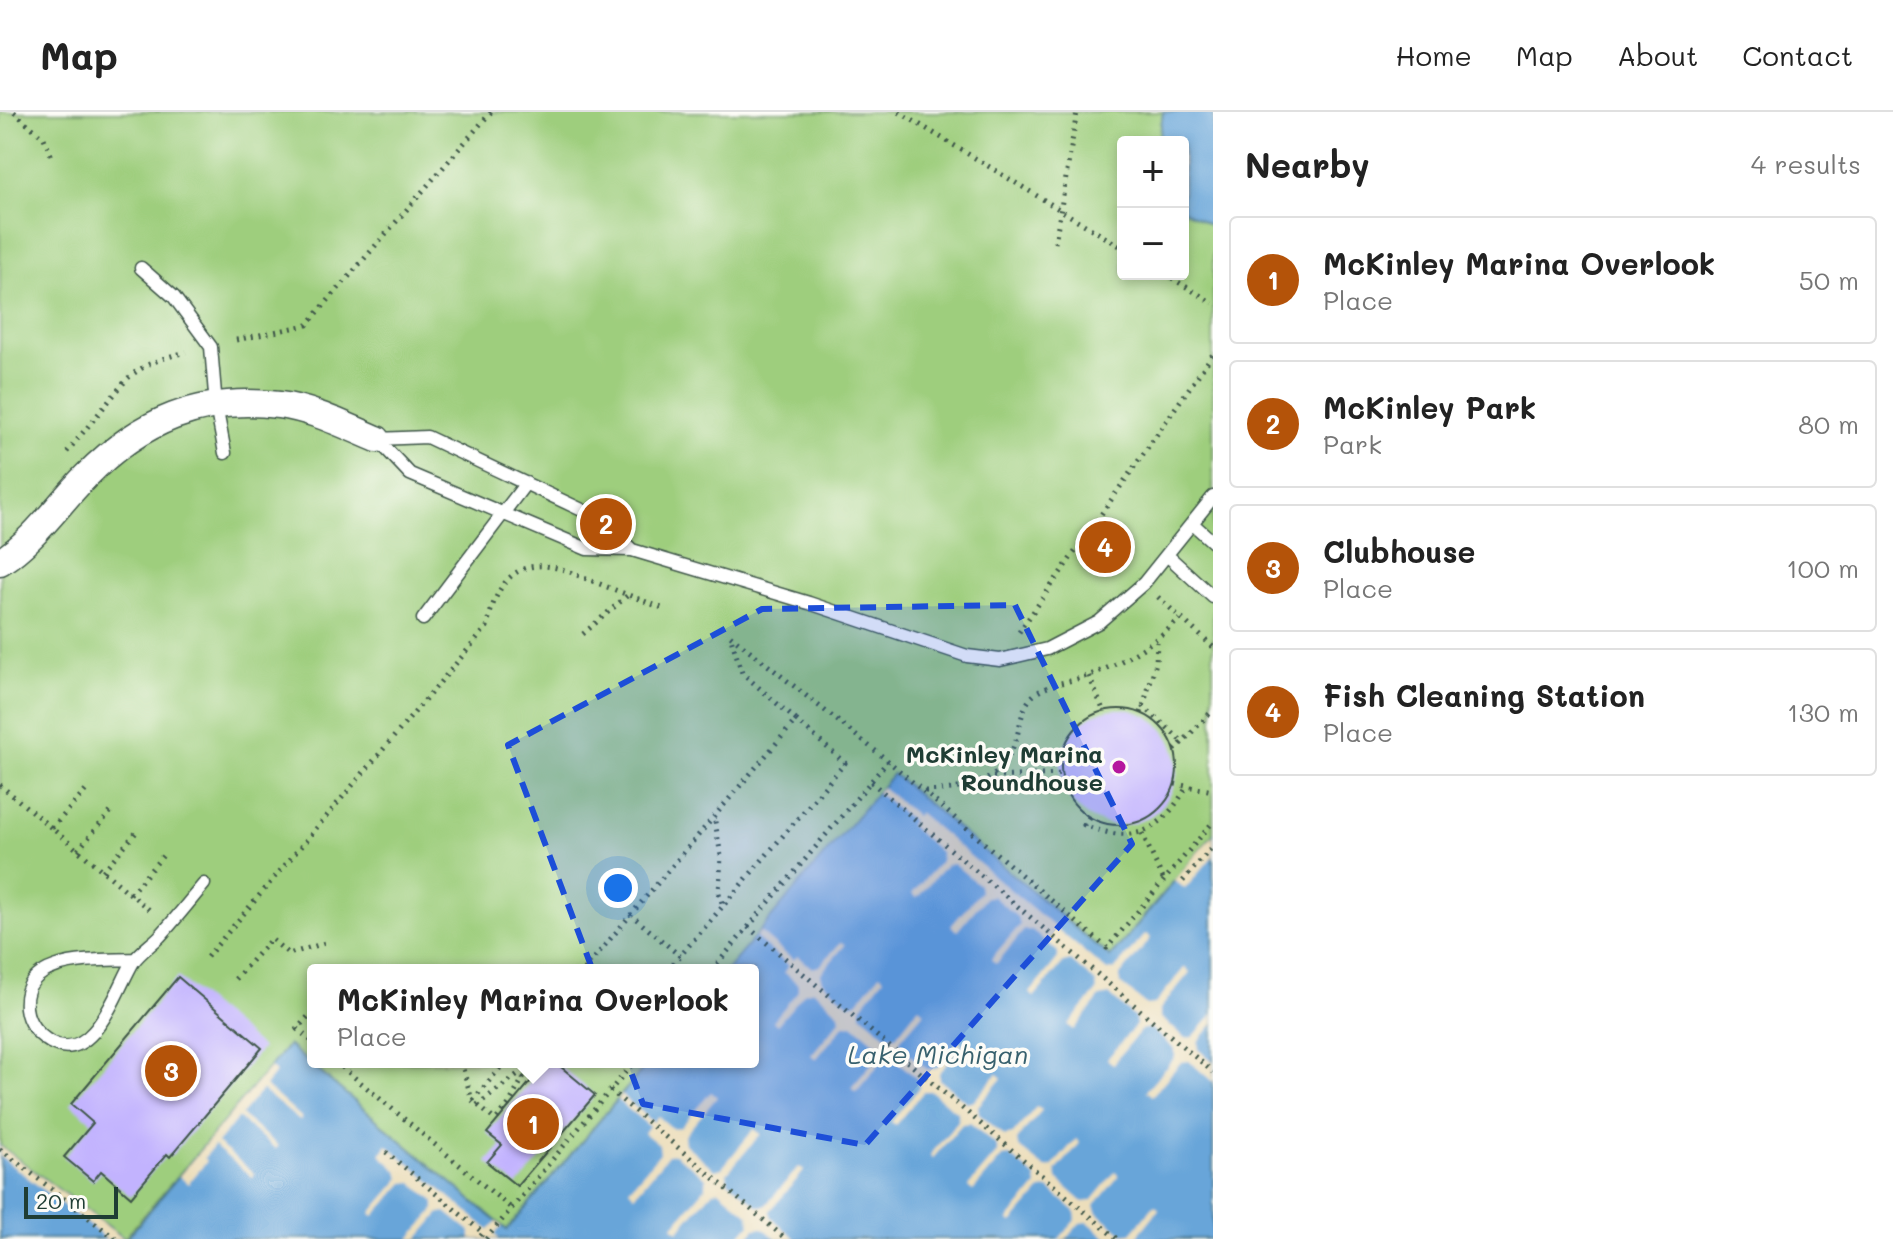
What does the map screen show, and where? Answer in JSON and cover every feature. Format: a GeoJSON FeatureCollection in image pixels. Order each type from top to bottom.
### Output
{"type":"FeatureCollection","features":[{"type":"Feature","properties":{"kind":"street"},"geometry":{"type":"LineString","coordinates":[[0,562],[30,540],[112,449],[141,429],[171,416],[216,406],[248,403],[281,405],[317,414],[377,439]]}},
{"type":"Feature","properties":{"kind":"lane"},"geometry":{"type":"LineString","coordinates":[[141,268],[174,297],[211,347],[216,406],[225,453]]}},
{"type":"Feature","properties":{"kind":"lane"},"geometry":{"type":"LineString","coordinates":[[377,439],[427,437],[599,518],[632,550]]}},
{"type":"Feature","properties":{"kind":"lane"},"geometry":{"type":"LineString","coordinates":[[377,439],[410,474],[587,549],[632,550],[809,603],[967,656],[1000,660],[1047,649],[1099,622],[1144,583],[1213,497]]}},
{"type":"Feature","properties":{"kind":"lane"},"geometry":{"type":"LineString","coordinates":[[423,619],[526,483]]}},
{"type":"Feature","properties":{"kind":"lane"},"geometry":{"type":"LineString","coordinates":[[1193,524],[1213,542]]}},
{"type":"Feature","properties":{"kind":"lane"},"geometry":{"type":"LineString","coordinates":[[1168,556],[1213,597]]}},
{"type":"Feature","properties":{"kind":"lane"},"geometry":{"type":"LineString","coordinates":[[134,959],[58,964],[41,973],[32,982],[26,999],[32,1026],[42,1037],[56,1045],[73,1046],[89,1036],[106,1015],[134,959],[160,935],[204,884]]}},
{"type":"Feature","properties":{"kind":"path"},"geometry":{"type":"LineString","coordinates":[[14,112],[44,138],[52,157]]}},
{"type":"Feature","properties":{"kind":"path"},"geometry":{"type":"LineString","coordinates":[[236,340],[307,325],[491,112]]}},
{"type":"Feature","properties":{"kind":"path"},"geometry":{"type":"LineString","coordinates":[[899,112],[1117,244]]}},
{"type":"Feature","properties":{"kind":"path"},"geometry":{"type":"LineString","coordinates":[[1055,243],[1077,112]]}},
{"type":"Feature","properties":{"kind":"path"},"geometry":{"type":"LineString","coordinates":[[1175,280],[1213,303]]}},
{"type":"Feature","properties":{"kind":"path"},"geometry":{"type":"LineString","coordinates":[[67,452],[127,379],[156,359],[186,352]]}},
{"type":"Feature","properties":{"kind":"path"},"geometry":{"type":"LineString","coordinates":[[1000,660],[1213,354]]}},
{"type":"Feature","properties":{"kind":"path"},"geometry":{"type":"LineString","coordinates":[[207,957],[487,627],[492,599],[508,578],[519,570],[535,566],[557,568],[662,608]]}},
{"type":"Feature","properties":{"kind":"path"},"geometry":{"type":"LineString","coordinates":[[1144,583],[1213,647]]}},
{"type":"Feature","properties":{"kind":"path"},"geometry":{"type":"LineString","coordinates":[[583,634],[628,595]]}},
{"type":"Feature","properties":{"kind":"path"},"geometry":{"type":"LineString","coordinates":[[992,777],[1001,769],[1015,745],[1024,708],[1032,696],[1055,684],[1089,676],[1157,641],[1180,619]]}},
{"type":"Feature","properties":{"kind":"path"},"geometry":{"type":"LineString","coordinates":[[673,964],[845,763],[742,673],[730,635],[888,761],[1107,948],[1213,822]]}},
{"type":"Feature","properties":{"kind":"path"},"geometry":{"type":"LineString","coordinates":[[1141,713],[1156,663],[1157,641]]}},
{"type":"Feature","properties":{"kind":"path"},"geometry":{"type":"LineString","coordinates":[[1089,676],[1104,712]]}},
{"type":"Feature","properties":{"kind":"path"},"geometry":{"type":"LineString","coordinates":[[1143,706],[1183,742]]}},
{"type":"Feature","properties":{"kind":"path"},"geometry":{"type":"LineString","coordinates":[[1175,750],[1213,710]]}},
{"type":"Feature","properties":{"kind":"path"},"geometry":{"type":"LineString","coordinates":[[589,964],[796,720]]}},
{"type":"Feature","properties":{"kind":"path"},"geometry":{"type":"LineString","coordinates":[[717,964],[888,761]]}},
{"type":"Feature","properties":{"kind":"path"},"geometry":{"type":"LineString","coordinates":[[923,791],[953,790],[992,777],[1062,774]]}},
{"type":"Feature","properties":{"kind":"path"},"geometry":{"type":"LineString","coordinates":[[871,782],[1213,1072]]}},
{"type":"Feature","properties":{"kind":"path"},"geometry":{"type":"LineString","coordinates":[[1175,784],[1213,791]]}},
{"type":"Feature","properties":{"kind":"path"},"geometry":{"type":"LineString","coordinates":[[0,785],[153,913]]}},
{"type":"Feature","properties":{"kind":"path"},"geometry":{"type":"LineString","coordinates":[[1089,817],[1084,825],[1106,834],[1124,836],[1142,833],[1161,821],[1177,805],[1187,786]]}},
{"type":"Feature","properties":{"kind":"path"},"geometry":{"type":"LineString","coordinates":[[52,828],[89,787]]}},
{"type":"Feature","properties":{"kind":"path"},"geometry":{"type":"LineString","coordinates":[[78,850],[114,808]]}},
{"type":"Feature","properties":{"kind":"path"},"geometry":{"type":"LineString","coordinates":[[714,815],[721,856],[719,893],[723,906]]}},
{"type":"Feature","properties":{"kind":"path"},"geometry":{"type":"LineString","coordinates":[[103,871],[139,829]]}},
{"type":"Feature","properties":{"kind":"path"},"geometry":{"type":"LineString","coordinates":[[1142,833],[1164,881]]}},
{"type":"Feature","properties":{"kind":"path"},"geometry":{"type":"LineString","coordinates":[[1183,881],[1213,846]]}},
{"type":"Feature","properties":{"kind":"path"},"geometry":{"type":"LineString","coordinates":[[130,894],[166,852]]}},
{"type":"Feature","properties":{"kind":"path"},"geometry":{"type":"LineString","coordinates":[[630,914],[680,956]]}},
{"type":"Feature","properties":{"kind":"path"},"geometry":{"type":"LineString","coordinates":[[748,927],[1117,1239]]}},
{"type":"Feature","properties":{"kind":"path"},"geometry":{"type":"LineString","coordinates":[[235,979],[271,939],[289,954],[325,943]]}},
{"type":"Feature","properties":{"kind":"path"},"geometry":{"type":"LineString","coordinates":[[307,1018],[297,1029],[307,1037]]}},
{"type":"Feature","properties":{"kind":"path"},"geometry":{"type":"LineString","coordinates":[[343,1068],[511,1208]]}},
{"type":"Feature","properties":{"kind":"path"},"geometry":{"type":"LineString","coordinates":[[463,1068],[474,1103],[496,1121],[523,1078],[518,1074],[474,1103]]}},
{"type":"Feature","properties":{"kind":"path"},"geometry":{"type":"LineString","coordinates":[[474,1103],[500,1068]]}},
{"type":"Feature","properties":{"kind":"path"},"geometry":{"type":"LineString","coordinates":[[486,1239],[629,1068]]}},
{"type":"Feature","properties":{"kind":"path"},"geometry":{"type":"LineString","coordinates":[[610,1090],[786,1239]]}},
{"type":"Feature","properties":{"kind":"path"},"geometry":{"type":"LineString","coordinates":[[0,1149],[116,1239]]}},
{"type":"Feature","properties":{"kind":"path"},"geometry":{"type":"LineString","coordinates":[[386,1152],[483,1233],[478,1239]]}},
{"type":"Feature","properties":{"kind":"highlighted area"},"geometry":{"type":"Polygon","coordinates":[[[1015,605],[1132,844],[865,1145],[643,1104],[508,745],[762,609],[1015,605]]]}},
{"type":"Feature","properties":{"kind":"green space"},"geometry":{"type":"Polygon","coordinates":[[[0,112],[1163,112],[1160,136],[1117,136],[1117,280],[1189,280],[1189,213],[1213,227],[1213,835],[1110,957],[893,774],[732,964],[307,964],[307,1061],[289,1046],[124,1239],[0,1146],[0,112]]]}},
{"type":"Feature","properties":{"kind":"green space"},"geometry":{"type":"Polygon","coordinates":[[[315,1068],[644,1068],[507,1230],[315,1068]]]}},
{"type":"Feature","properties":{"kind":"water"},"geometry":{"type":"Polygon","coordinates":[[[1163,112],[1213,112],[1213,227],[1189,213],[1189,136],[1160,136],[1163,112]]]}},
{"type":"Feature","properties":{"kind":"water","name":"Lake Michigan"},"geometry":{"type":"Polygon","coordinates":[[[893,774],[1110,957],[1213,835],[1213,1239],[126,1239],[288,1045],[307,1061],[307,1068],[315,1068],[507,1230],[644,1068],[759,1068],[759,964],[732,964],[893,774]]]}},
{"type":"Feature","properties":{"kind":"water"},"geometry":{"type":"Polygon","coordinates":[[[0,1146],[125,1239],[0,1239],[0,1146]]]}},
{"type":"Feature","properties":{"kind":"pier"},"geometry":{"type":"Polygon","coordinates":[[[882,787],[916,816],[919,813],[1107,971],[1114,970],[1146,934],[1151,938],[1120,976],[1120,983],[1146,1005],[1155,1004],[1185,967],[1190,972],[1160,1009],[1160,1017],[1185,1038],[1193,1037],[1213,1014],[1213,1024],[1198,1042],[1199,1050],[1213,1062],[1213,1082],[1189,1061],[1181,1062],[1152,1096],[1146,1091],[1175,1057],[1175,1050],[1150,1028],[1141,1030],[1113,1064],[1107,1059],[1136,1025],[1135,1018],[1110,995],[1100,997],[1074,1030],[1068,1025],[1097,991],[1096,983],[1071,961],[1063,963],[1034,997],[1030,993],[1058,958],[1058,952],[1032,930],[1024,930],[996,964],[991,959],[1020,925],[1018,918],[993,896],[986,897],[957,931],[951,926],[980,892],[979,885],[954,864],[946,865],[917,898],[912,894],[941,860],[940,852],[909,825],[912,821],[877,792],[882,787]]]}},
{"type":"Feature","properties":{"kind":"pier"},"geometry":{"type":"Polygon","coordinates":[[[1213,835],[1213,856],[1185,889],[1174,880],[1213,835]]]}},
{"type":"Feature","properties":{"kind":"pier"},"geometry":{"type":"Polygon","coordinates":[[[760,932],[793,960],[798,956],[812,968],[820,966],[841,942],[845,945],[821,973],[822,981],[849,1004],[857,1002],[880,974],[884,978],[861,1007],[861,1014],[887,1036],[896,1036],[919,1007],[924,1012],[900,1040],[901,1048],[927,1069],[936,1069],[958,1041],[963,1044],[939,1073],[940,1080],[966,1102],[973,1102],[997,1074],[1002,1078],[978,1106],[979,1114],[1005,1136],[1013,1134],[1037,1106],[1042,1110],[1017,1139],[1018,1147],[1045,1168],[1052,1167],[1076,1139],[1080,1143],[1056,1171],[1057,1179],[1083,1202],[1091,1201],[1115,1172],[1119,1176],[1095,1205],[1097,1212],[1123,1234],[1131,1233],[1155,1205],[1159,1209],[1135,1239],[1108,1239],[1088,1222],[1080,1223],[1066,1239],[1059,1239],[1076,1219],[1075,1211],[1049,1189],[1041,1190],[1012,1223],[1008,1220],[1037,1186],[1036,1178],[1010,1156],[1002,1157],[973,1191],[968,1187],[997,1153],[997,1146],[970,1123],[962,1124],[933,1158],[930,1155],[958,1121],[957,1112],[931,1091],[924,1091],[895,1125],[891,1122],[919,1088],[918,1080],[893,1057],[884,1058],[856,1092],[851,1088],[880,1054],[879,1046],[853,1024],[844,1025],[816,1059],[811,1055],[840,1020],[839,1013],[814,990],[805,992],[777,1025],[773,1021],[798,991],[798,984],[784,972],[789,966],[755,937],[760,932]]]}},
{"type":"Feature","properties":{"kind":"pier"},"geometry":{"type":"Polygon","coordinates":[[[270,1067],[276,1072],[265,1086],[302,1118],[300,1121],[262,1090],[241,1115],[278,1146],[276,1149],[238,1118],[217,1143],[255,1174],[252,1177],[214,1146],[204,1158],[207,1161],[188,1184],[179,1176],[270,1067]]]}},
{"type":"Feature","properties":{"kind":"pier"},"geometry":{"type":"Polygon","coordinates":[[[711,1092],[717,1097],[684,1136],[685,1144],[715,1170],[722,1168],[754,1129],[761,1134],[727,1173],[728,1181],[758,1206],[765,1206],[799,1167],[804,1171],[770,1211],[772,1218],[796,1239],[777,1239],[763,1228],[755,1229],[746,1239],[737,1239],[750,1224],[749,1215],[719,1190],[712,1192],[678,1231],[673,1226],[706,1187],[706,1178],[675,1154],[668,1155],[635,1195],[629,1189],[660,1153],[659,1145],[644,1133],[649,1126],[617,1100],[621,1095],[653,1122],[658,1116],[673,1129],[681,1127],[711,1092]]]}},
{"type":"Feature","properties":{"kind":"pier"},"geometry":{"type":"Polygon","coordinates":[[[387,1145],[489,1230],[497,1222],[502,1226],[495,1235],[499,1239],[471,1239],[471,1232],[446,1212],[440,1213],[418,1239],[410,1239],[435,1209],[435,1202],[412,1182],[404,1183],[374,1216],[371,1213],[400,1179],[398,1171],[380,1155],[387,1145]]]}},
{"type":"Feature","properties":{"kind":"pier"},"geometry":{"type":"Polygon","coordinates":[[[0,1146],[124,1239],[106,1239],[0,1156],[0,1146]]]}},
{"type":"Feature","properties":{"kind":"building"},"geometry":{"type":"Polygon","coordinates":[[[1104,524],[1128,541],[1106,571],[1082,554],[1104,524]]]}},
{"type":"Feature","properties":{"kind":"building","name":"McKinley Marina Roundhouse"},"geometry":{"type":"Polygon","coordinates":[[[1119,709],[1141,713],[1160,726],[1173,745],[1177,767],[1173,789],[1160,808],[1141,821],[1119,825],[1097,821],[1078,808],[1065,789],[1061,767],[1065,745],[1078,726],[1097,713],[1119,709]]]}},
{"type":"Feature","properties":{"kind":"building"},"geometry":{"type":"Polygon","coordinates":[[[178,977],[262,1048],[170,1157],[167,1154],[131,1197],[101,1171],[93,1181],[64,1157],[93,1123],[71,1104],[178,977]]]}},
{"type":"Feature","properties":{"kind":"building"},"geometry":{"type":"Polygon","coordinates":[[[542,1068],[562,1068],[595,1095],[517,1186],[487,1162],[502,1145],[487,1133],[542,1068]]]}},
{"type":"Feature","properties":{"kind":"place","name":"McKinley Park"},"geometry":{"type":"Point","coordinates":[606,524]}},
{"type":"Feature","properties":{"kind":"place","name":"Fish Cleaning Station"},"geometry":{"type":"Point","coordinates":[1105,547]}},
{"type":"Feature","properties":{"kind":"place","name":"McKinley Marina Roundhouse"},"geometry":{"type":"Point","coordinates":[1119,767]}},
{"type":"Feature","properties":{"kind":"place","name":"Clubhouse"},"geometry":{"type":"Point","coordinates":[171,1071]}},
{"type":"Feature","properties":{"kind":"place","name":"McKinley Marina Overlook"},"geometry":{"type":"Point","coordinates":[533,1124]}}]}
